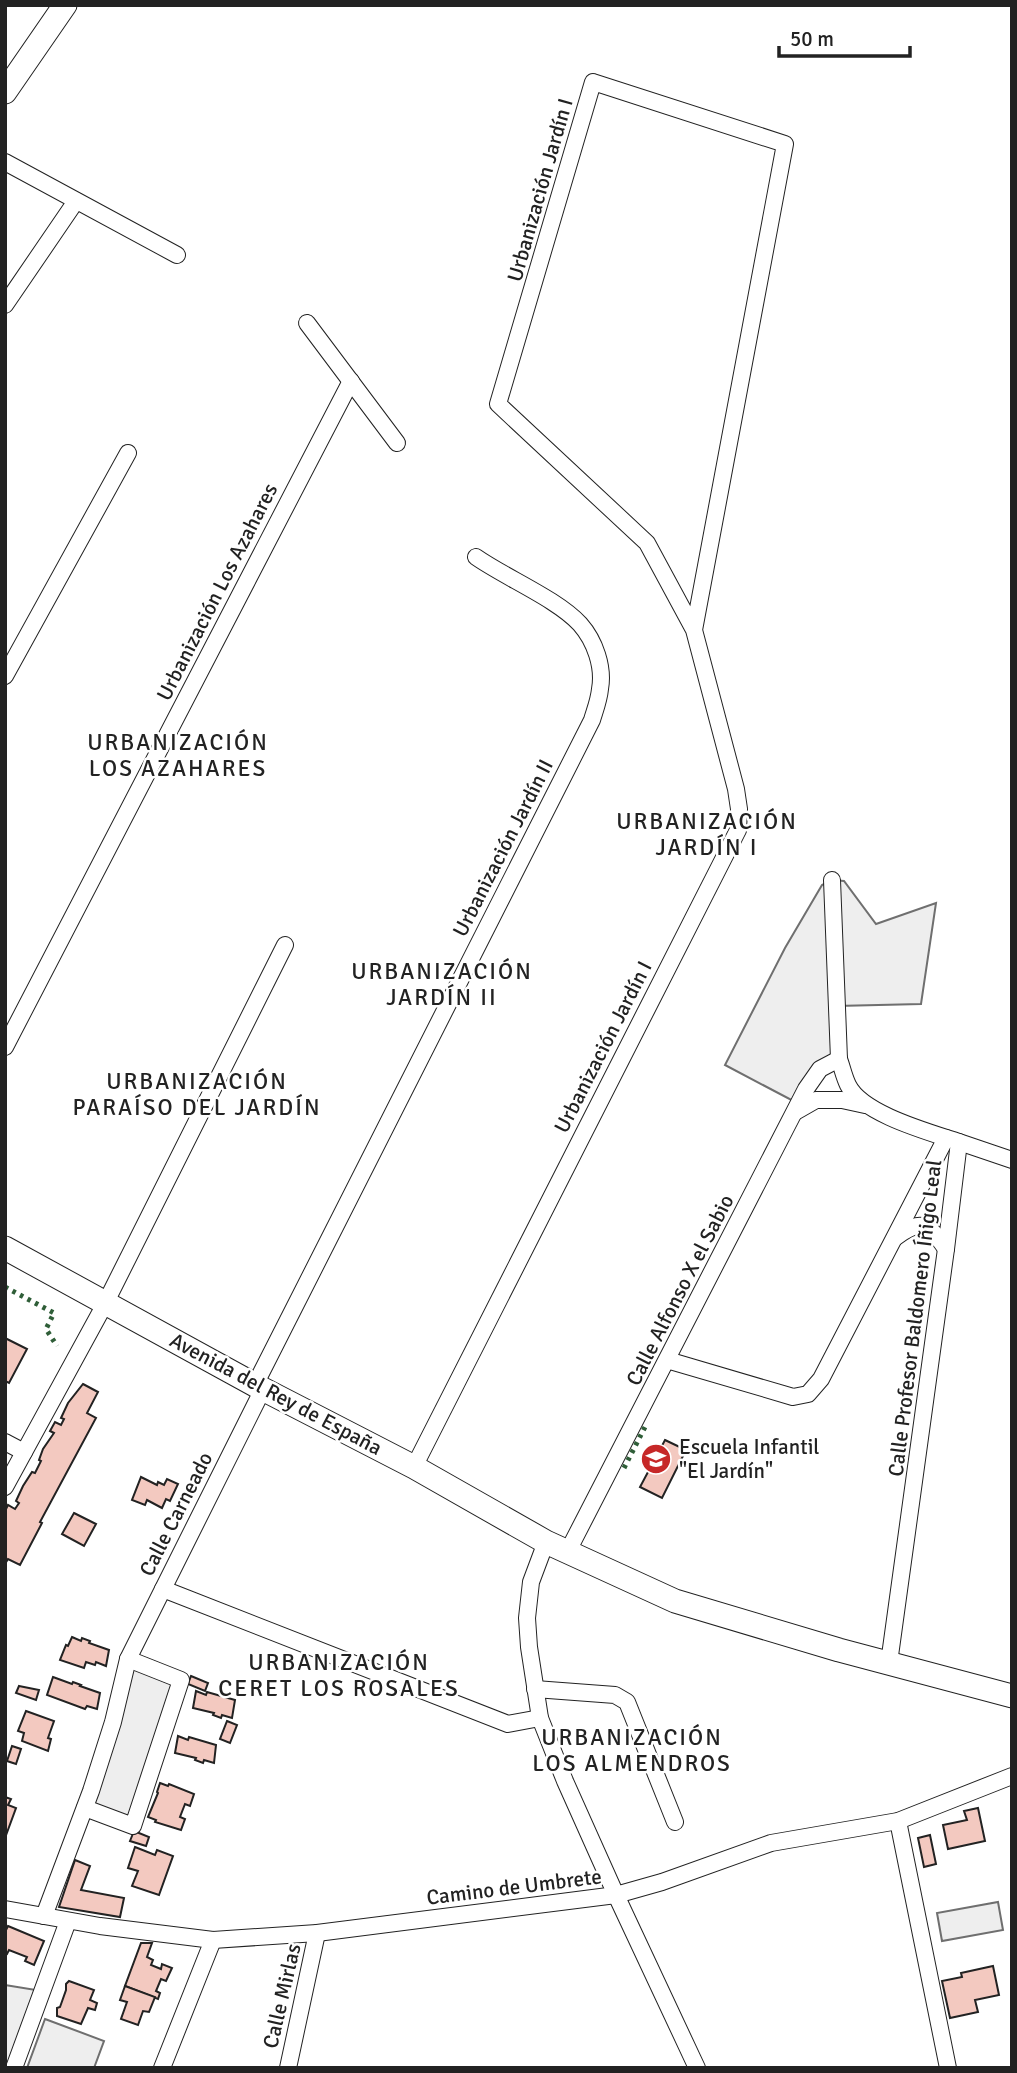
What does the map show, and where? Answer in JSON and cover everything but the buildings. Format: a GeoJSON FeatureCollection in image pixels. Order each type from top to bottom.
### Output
{"type":"FeatureCollection","features":[{"type":"Feature","properties":{"kind":"main road"},"geometry":{"type":"LineString","coordinates":[[5,92],[65,5]]}},
{"type":"Feature","properties":{"kind":"main road","name":"Avenida del Rey de España"},"geometry":{"type":"LineString","coordinates":[[5,1246],[547,1542],[675,1601],[1012,1696]]}},
{"type":"Feature","properties":{"kind":"street","name":"Urbanización Jardín I"},"geometry":{"type":"LineString","coordinates":[[414,1467],[737,830],[739,809],[736,789],[694,630],[647,543],[498,404],[593,82],[785,144],[694,630]]}},
{"type":"Feature","properties":{"kind":"street"},"geometry":{"type":"LineString","coordinates":[[5,162],[177,255]]}},
{"type":"Feature","properties":{"kind":"street"},"geometry":{"type":"LineString","coordinates":[[5,305],[76,201]]}},
{"type":"Feature","properties":{"kind":"street"},"geometry":{"type":"LineString","coordinates":[[307,323],[397,443]]}},
{"type":"Feature","properties":{"kind":"street","name":"Urbanización Los Azahares"},"geometry":{"type":"LineString","coordinates":[[5,1047],[351,381]]}},
{"type":"Feature","properties":{"kind":"street"},"geometry":{"type":"LineString","coordinates":[[5,676],[128,453]]}},
{"type":"Feature","properties":{"kind":"street","name":"Urbanización Jardín II"},"geometry":{"type":"LineString","coordinates":[[259,1387],[592,720],[601,688],[598,655],[580,625],[553,603],[476,557]]}},
{"type":"Feature","properties":{"kind":"street","name":"Calle Profesor Baldomero Íñigo Leal"},"geometry":{"type":"LineString","coordinates":[[832,880],[839,1059],[848,1087],[865,1105],[884,1115],[952,1140],[946,1249],[889,1663]]}},
{"type":"Feature","properties":{"kind":"street"},"geometry":{"type":"LineString","coordinates":[[5,1487],[106,1302],[285,945]]}},
{"type":"Feature","properties":{"kind":"street","name":"Calle Alfonso X el Sabio"},"geometry":{"type":"LineString","coordinates":[[568,1551],[806,1089],[820,1069],[839,1059]]}},
{"type":"Feature","properties":{"kind":"street"},"geometry":{"type":"LineString","coordinates":[[795,1112],[816,1100],[842,1100],[865,1105]]}},
{"type":"Feature","properties":{"kind":"street"},"geometry":{"type":"LineString","coordinates":[[667,1360],[793,1397],[808,1394],[821,1379],[894,1238],[952,1140],[1012,1160]]}},
{"type":"Feature","properties":{"kind":"street"},"geometry":{"type":"LineString","coordinates":[[894,1238],[910,1227],[925,1226],[935,1233],[946,1249]]}},
{"type":"Feature","properties":{"kind":"street","name":"Calle Carneado"},"geometry":{"type":"LineString","coordinates":[[44,1916],[85,1808],[113,1722],[128,1659],[259,1387]]}},
{"type":"Feature","properties":{"kind":"street"},"geometry":{"type":"LineString","coordinates":[[5,1442],[24,1451]]}},
{"type":"Feature","properties":{"kind":"street"},"geometry":{"type":"LineString","coordinates":[[547,1542],[531,1582],[527,1618],[540,1718],[616,1895],[697,2068]]}},
{"type":"Feature","properties":{"kind":"street"},"geometry":{"type":"LineString","coordinates":[[163,1589],[508,1724],[540,1718]]}},
{"type":"Feature","properties":{"kind":"street"},"geometry":{"type":"LineString","coordinates":[[85,1808],[133,1826],[181,1680],[128,1659]]}},
{"type":"Feature","properties":{"kind":"street"},"geometry":{"type":"LineString","coordinates":[[535,1689],[615,1695],[627,1702],[675,1822]]}},
{"type":"Feature","properties":{"kind":"street","name":"Camino de Umbrete"},"geometry":{"type":"LineString","coordinates":[[5,1909],[213,1940],[317,1933],[616,1895],[662,1882],[771,1843],[898,1821],[1012,1776]]}},
{"type":"Feature","properties":{"kind":"street"},"geometry":{"type":"LineString","coordinates":[[898,1821],[948,2068]]}},
{"type":"Feature","properties":{"kind":"street"},"geometry":{"type":"LineString","coordinates":[[14,2068],[68,1920]]}},
{"type":"Feature","properties":{"kind":"street","name":"Calle Mirlas"},"geometry":{"type":"LineString","coordinates":[[288,2068],[317,1933]]}},
{"type":"Feature","properties":{"kind":"street"},"geometry":{"type":"LineString","coordinates":[[162,2068],[213,1940]]}},
{"type":"Feature","properties":{"kind":"shaded area"},"geometry":{"type":"Polygon","coordinates":[[[832,880],[844,881],[876,924],[936,903],[921,1004],[836,1006],[839,1059],[799,1104],[725,1065],[785,948],[822,885],[832,880]]]}},
{"type":"Feature","properties":{"kind":"shaded area"},"geometry":{"type":"Polygon","coordinates":[[[128,1659],[181,1680],[133,1826],[85,1808],[128,1659]]]}},
{"type":"Feature","properties":{"kind":"shaded area"},"geometry":{"type":"Polygon","coordinates":[[[998,1902],[1003,1930],[942,1941],[937,1913],[998,1902]]]}},
{"type":"Feature","properties":{"kind":"shaded area"},"geometry":{"type":"Polygon","coordinates":[[[5,1985],[42,1991],[14,2068],[5,2068],[5,1985]]]}},
{"type":"Feature","properties":{"kind":"shaded area"},"geometry":{"type":"Polygon","coordinates":[[[45,2019],[104,2041],[94,2068],[27,2068],[45,2019]]]}},
{"type":"Feature","properties":{"kind":"hedge"},"geometry":{"type":"LineString","coordinates":[[5,1287],[54,1313],[46,1329],[57,1346]]}},
{"type":"Feature","properties":{"kind":"hedge"},"geometry":{"type":"LineString","coordinates":[[624,1468],[647,1423]]}},
{"type":"Feature","properties":{"kind":"place","name":"Escuela Infantil \"El Jardín\""},"geometry":{"type":"Point","coordinates":[656,1459]}},
{"type":"Feature","properties":{"kind":"district","name":"URBANIZACIÓN LOS AZAHARES"},"geometry":{"type":"Point","coordinates":[178,755]}},
{"type":"Feature","properties":{"kind":"district","name":"URBANIZACIÓN JARDÍN I"},"geometry":{"type":"Point","coordinates":[707,834]}},
{"type":"Feature","properties":{"kind":"district","name":"URBANIZACIÓN JARDÍN II"},"geometry":{"type":"Point","coordinates":[442,984]}},
{"type":"Feature","properties":{"kind":"district","name":"URBANIZACIÓN PARAÍSO DEL JARDÍN"},"geometry":{"type":"Point","coordinates":[197,1094]}},
{"type":"Feature","properties":{"kind":"district","name":"URBANIZACIÓN CERET LOS ROSALES"},"geometry":{"type":"Point","coordinates":[339,1675]}},
{"type":"Feature","properties":{"kind":"district","name":"URBANIZACIÓN LOS ALMENDROS"},"geometry":{"type":"Point","coordinates":[632,1750]}}]}
